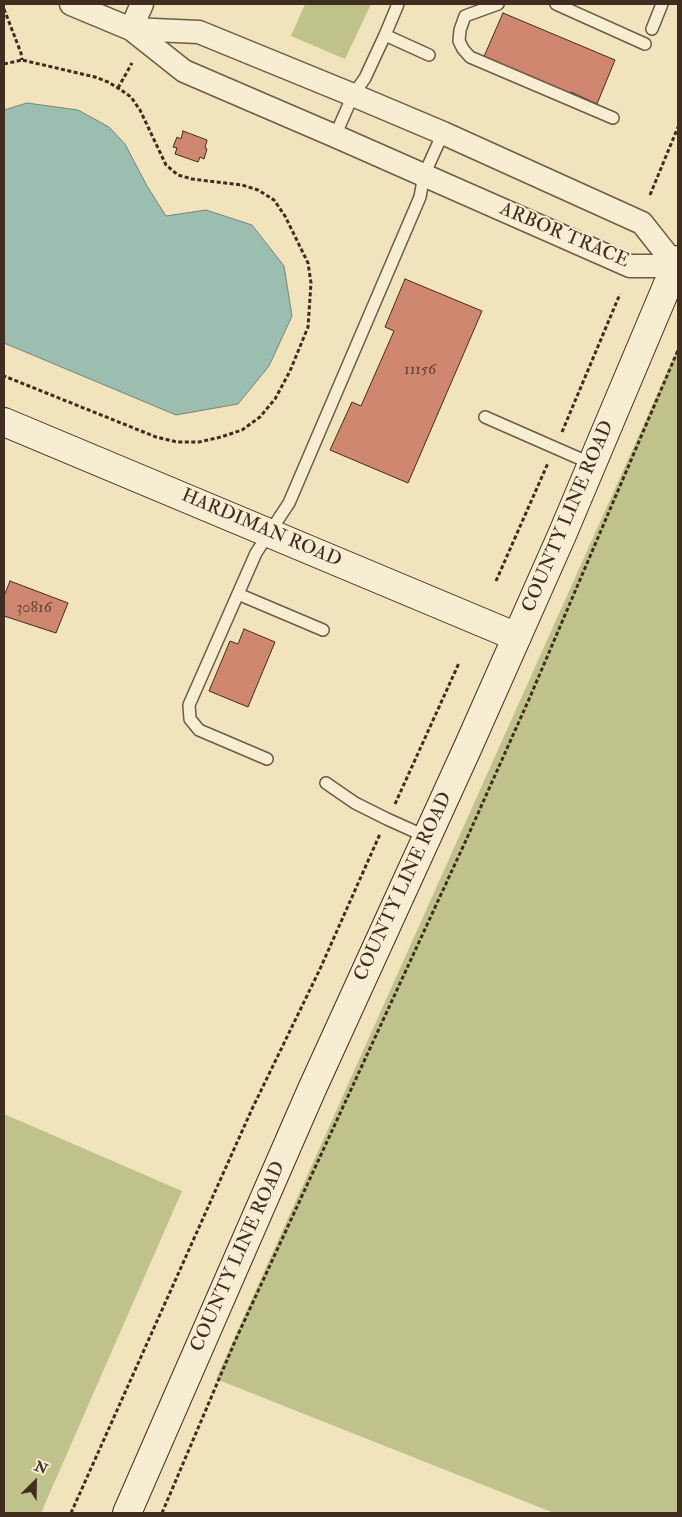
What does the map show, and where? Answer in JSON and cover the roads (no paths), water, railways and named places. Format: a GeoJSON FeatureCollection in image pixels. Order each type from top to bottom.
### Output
{"type":"FeatureCollection","features":[{"type":"Feature","properties":{"kind":"main road","name":"COUNTY LINE ROAD"},"geometry":{"type":"LineString","coordinates":[[127,1513],[312,1089],[517,637],[677,264]]}},
{"type":"Feature","properties":{"kind":"main road","name":"HARDIMAN ROAD"},"geometry":{"type":"LineString","coordinates":[[4,422],[517,637]]}},
{"type":"Feature","properties":{"kind":"street","name":"ARBOR TRACE"},"geometry":{"type":"LineString","coordinates":[[71,4],[131,29],[184,71],[630,266],[677,264]]}},
{"type":"Feature","properties":{"kind":"street"},"geometry":{"type":"LineString","coordinates":[[131,29],[142,4]]}},
{"type":"Feature","properties":{"kind":"street","name":"ARBOR TRACE"},"geometry":{"type":"LineString","coordinates":[[131,29],[199,32],[354,94],[642,223],[677,264]]}},
{"type":"Feature","properties":{"kind":"lane"},"geometry":{"type":"LineString","coordinates":[[335,136],[354,94],[365,78],[398,4]]}},
{"type":"Feature","properties":{"kind":"lane"},"geometry":{"type":"LineString","coordinates":[[498,4],[466,10],[460,30],[460,40],[463,49],[470,57],[613,118]]}},
{"type":"Feature","properties":{"kind":"lane"},"geometry":{"type":"LineString","coordinates":[[556,4],[645,44]]}},
{"type":"Feature","properties":{"kind":"lane"},"geometry":{"type":"LineString","coordinates":[[652,29],[662,4]]}},
{"type":"Feature","properties":{"kind":"lane"},"geometry":{"type":"LineString","coordinates":[[384,35],[429,55]]}},
{"type":"Feature","properties":{"kind":"lane"},"geometry":{"type":"LineString","coordinates":[[268,759],[199,730],[190,719],[189,705],[256,553],[289,503],[420,197],[424,175],[443,133]]}},
{"type":"Feature","properties":{"kind":"lane"},"geometry":{"type":"LineString","coordinates":[[484,417],[592,464]]}},
{"type":"Feature","properties":{"kind":"lane"},"geometry":{"type":"LineString","coordinates":[[238,594],[323,630]]}},
{"type":"Feature","properties":{"kind":"lane"},"geometry":{"type":"LineString","coordinates":[[326,783],[355,803],[387,820],[427,837]]}}]}
